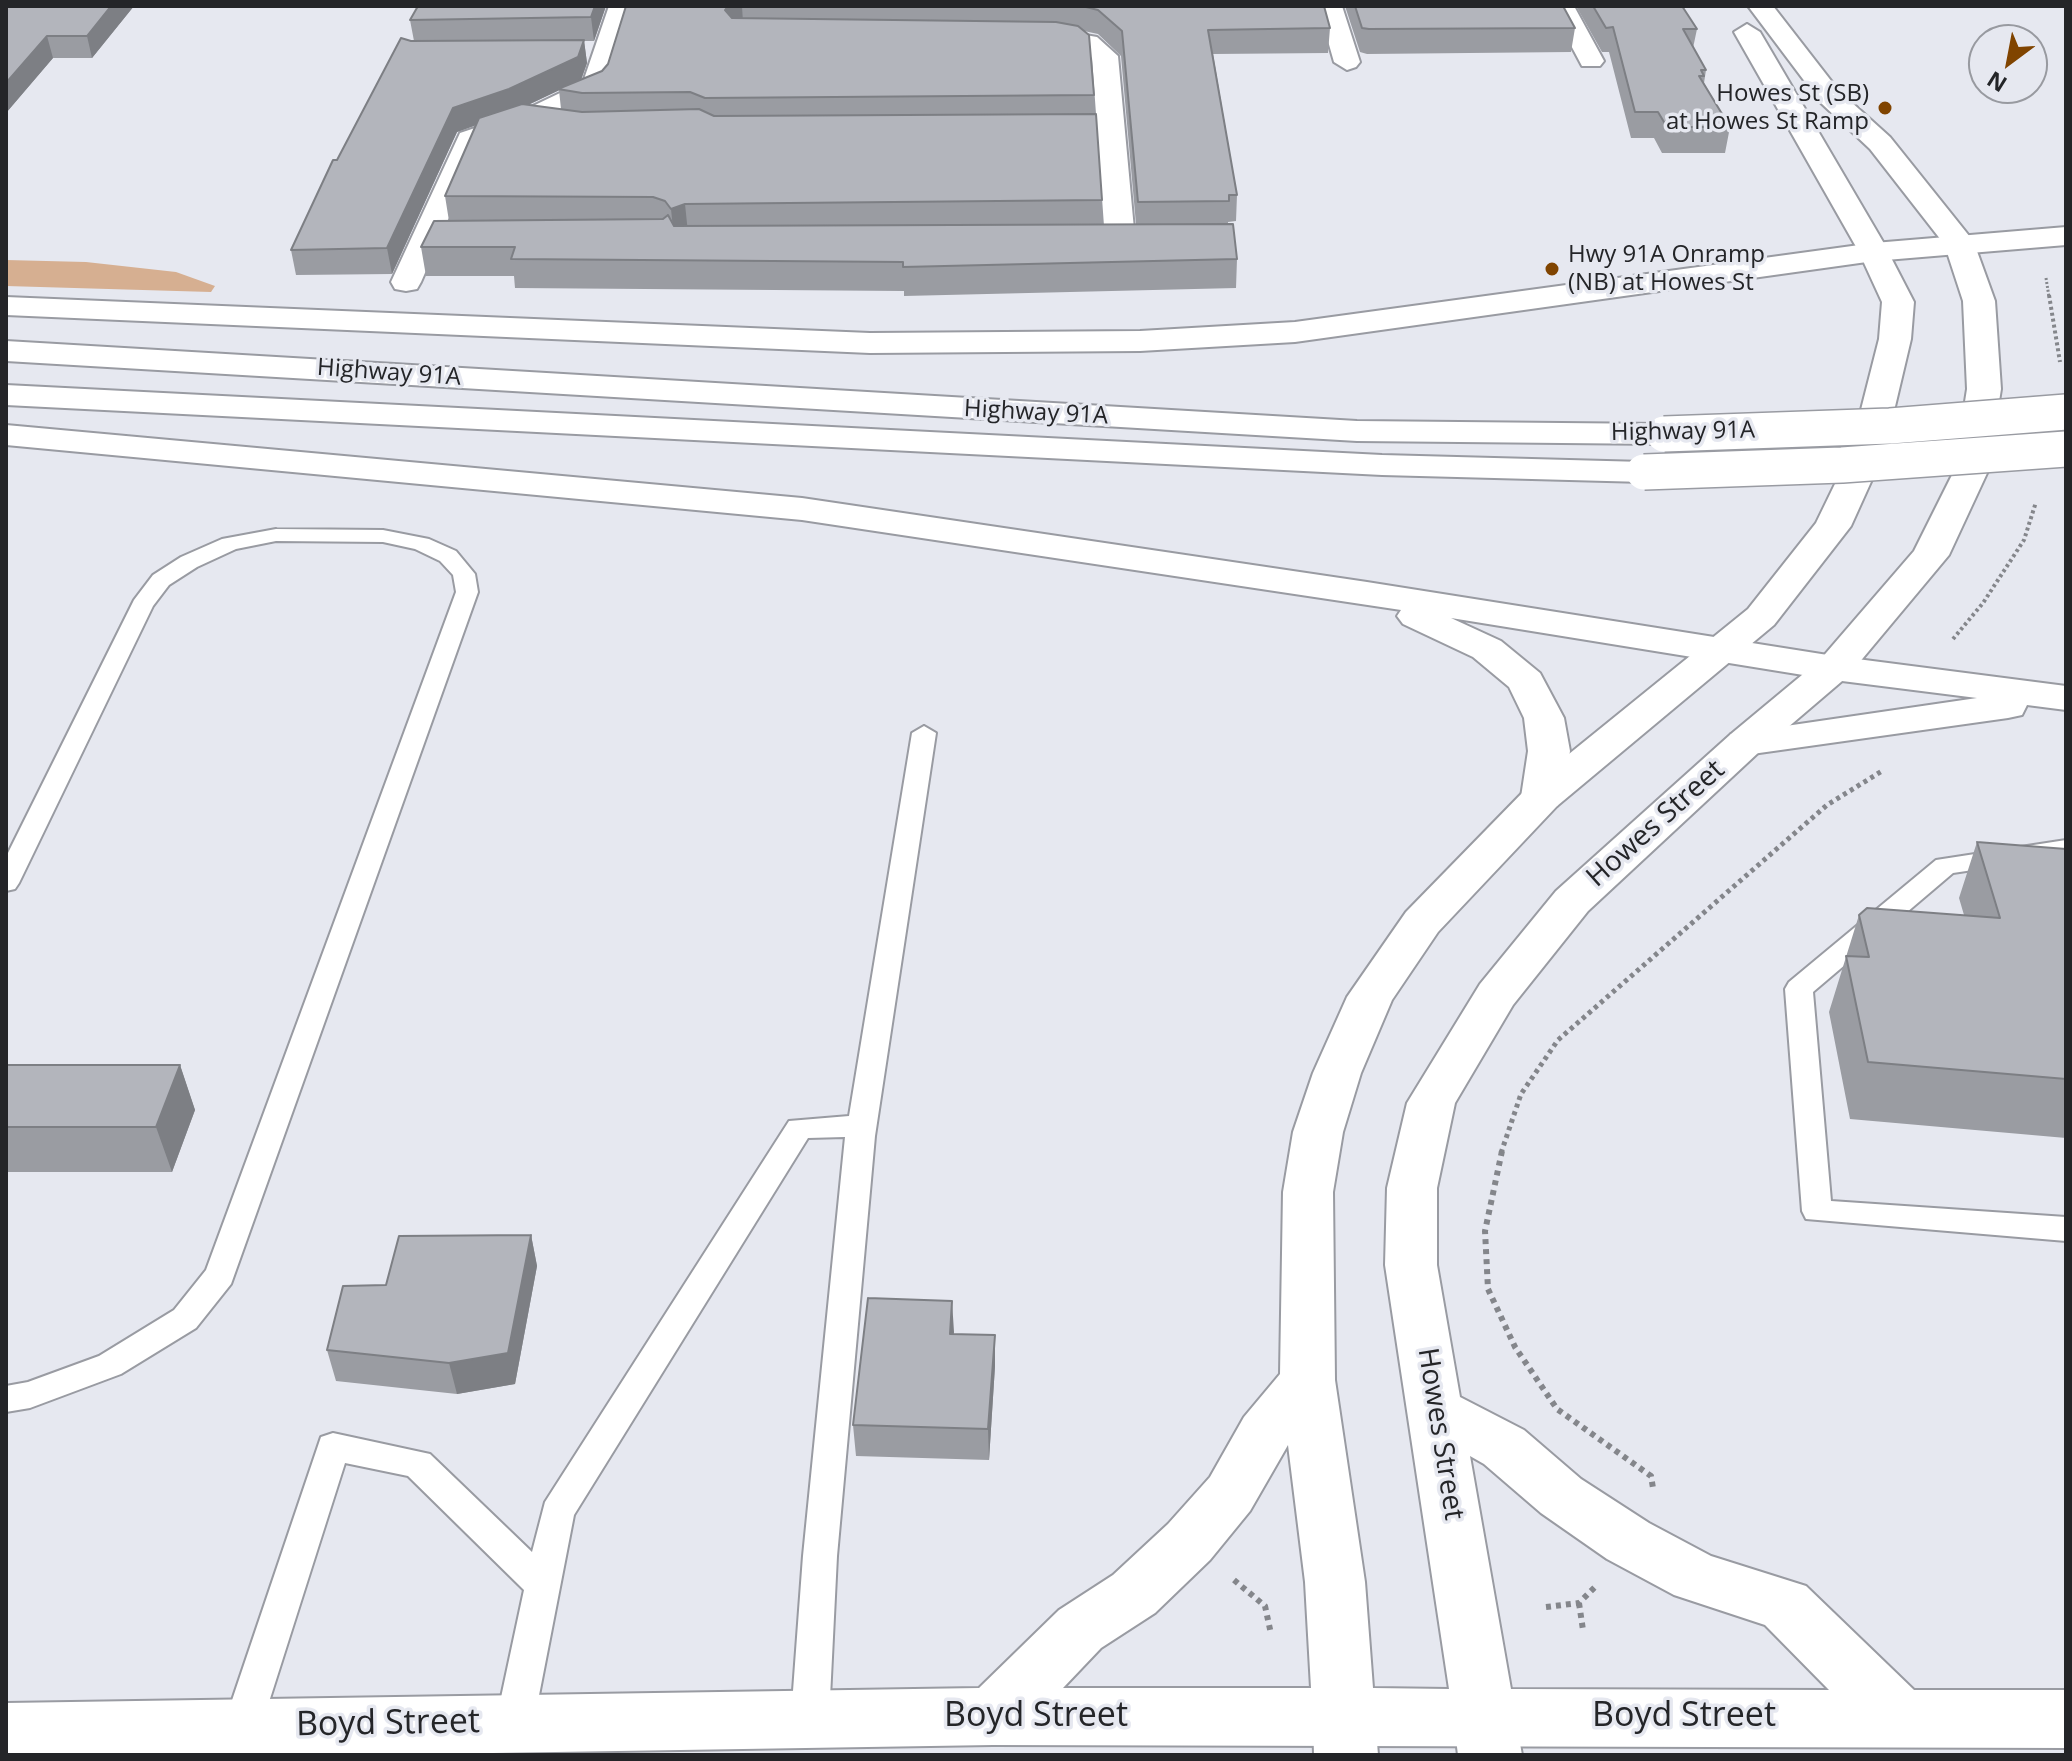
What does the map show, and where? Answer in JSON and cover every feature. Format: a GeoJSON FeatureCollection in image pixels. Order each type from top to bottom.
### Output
{"type":"FeatureCollection","features":[{"type":"Feature","properties":{"kind":"main road"},"geometry":{"type":"LineString","coordinates":[[406,282],[470,139],[524,121],[551,105],[595,87],[621,6]]}},
{"type":"Feature","properties":{"kind":"main road"},"geometry":{"type":"LineString","coordinates":[[1330,6],[1347,62]]}},
{"type":"Feature","properties":{"kind":"main road"},"geometry":{"type":"LineString","coordinates":[[1562,6],[1591,61]]}},
{"type":"Feature","properties":{"kind":"main road"},"geometry":{"type":"LineString","coordinates":[[1345,1736],[1335,1582],[1307,1380],[1308,1192],[1318,1132],[1337,1073],[1370,997],[1422,922],[1542,797],[1761,617],[1833,526],[1867,453],[1884,395],[1895,339],[1898,302],[1874,252],[1731,6]]}},
{"type":"Feature","properties":{"kind":"main road","name":"Howes Street"},"geometry":{"type":"LineString","coordinates":[[1487,1735],[1438,1412],[1411,1265],[1412,1188],[1431,1103],[1496,995],[1572,901],[1745,743],[1834,668],[1931,555],[1971,471],[1984,389],[1979,301],[1959,243],[1880,143],[1830,97],[1760,6]]}},
{"type":"Feature","properties":{"kind":"main road"},"geometry":{"type":"LineString","coordinates":[[1010,34],[1056,35],[1088,42],[1105,56],[1120,240]]}},
{"type":"Feature","properties":{"kind":"main road"},"geometry":{"type":"LineString","coordinates":[[578,52],[608,52]]}},
{"type":"Feature","properties":{"kind":"main road"},"geometry":{"type":"LineString","coordinates":[[524,121],[570,127]]}},
{"type":"Feature","properties":{"kind":"main road"},"geometry":{"type":"LineString","coordinates":[[1079,131],[1111,131]]}},
{"type":"Feature","properties":{"kind":"main road"},"geometry":{"type":"LineString","coordinates":[[6,306],[870,343],[1140,341],[1295,332],[1874,252],[2066,236]]}},
{"type":"Feature","properties":{"kind":"main road"},"geometry":{"type":"LineString","coordinates":[[426,237],[457,237]]}},
{"type":"Feature","properties":{"kind":"main road"},"geometry":{"type":"LineString","coordinates":[[1089,241],[1152,240]]}},
{"type":"Feature","properties":{"kind":"main road","name":"Highway 91A"},"geometry":{"type":"LineString","coordinates":[[6,351],[1357,431],[1664,434],[1890,426],[2066,412]]}},
{"type":"Feature","properties":{"kind":"main road","name":"Highway 91A"},"geometry":{"type":"LineString","coordinates":[[6,395],[1382,465],[1644,472],[1842,465],[2066,449]]}},
{"type":"Feature","properties":{"kind":"main road"},"geometry":{"type":"LineString","coordinates":[[6,435],[802,509],[1367,593],[1720,651],[2061,698]]}},
{"type":"Feature","properties":{"kind":"main road"},"geometry":{"type":"LineString","coordinates":[[1367,593],[1487,649],[1526,681],[1544,718],[1549,751],[1542,797]]}},
{"type":"Feature","properties":{"kind":"main road"},"geometry":{"type":"LineString","coordinates":[[1745,743],[1890,725],[2061,698]]}},
{"type":"Feature","properties":{"kind":"main road"},"geometry":{"type":"LineString","coordinates":[[993,1716],[1080,1629],[1134,1594],[1189,1542],[1230,1494],[1264,1433],[1307,1380]]}},
{"type":"Feature","properties":{"kind":"main road"},"geometry":{"type":"LineString","coordinates":[[1438,1412],[1504,1447],[1561,1496],[1628,1541],[1695,1577],[1785,1605],[1898,1716]]}},
{"type":"Feature","properties":{"kind":"main road","name":"Boyd Street"},"geometry":{"type":"LineString","coordinates":[[6,1732],[515,1721],[993,1716],[1345,1736],[1487,1735],[1898,1716],[2066,1719]]}},
{"type":"Feature","properties":{"kind":"lane"},"geometry":{"type":"LineString","coordinates":[[6,883],[142,605],[161,580],[189,562],[230,544],[276,535],[383,536],[421,544],[448,556],[464,574],[467,592],[220,1275],[185,1319],[110,1365],[30,1395],[6,1399]]}},
{"type":"Feature","properties":{"kind":"lane"},"geometry":{"type":"LineString","coordinates":[[810,1718],[820,1556],[862,1126],[924,733]]}},
{"type":"Feature","properties":{"kind":"lane"},"geometry":{"type":"LineString","coordinates":[[2066,848],[1945,866],[1799,989],[1817,1211],[2066,1229]]}},
{"type":"Feature","properties":{"kind":"lane"},"geometry":{"type":"LineString","coordinates":[[515,1721],[557,1512],[799,1128],[862,1126]]}},
{"type":"Feature","properties":{"kind":"lane"},"geometry":{"type":"LineString","coordinates":[[242,1727],[333,1447],[418,1464],[542,1585]]}},
{"type":"Feature","properties":{"kind":"path"},"geometry":{"type":"LineString","coordinates":[[1655,1496],[1651,1476],[1557,1409],[1515,1347],[1488,1289],[1485,1231],[1497,1165],[1521,1094],[1558,1040],[1827,805],[1863,779],[1891,767]]}},
{"type":"Feature","properties":{"kind":"path"},"geometry":{"type":"LineString","coordinates":[[1221,1568],[1265,1606],[1271,1634]]}},
{"type":"Feature","properties":{"kind":"path"},"geometry":{"type":"LineString","coordinates":[[1546,1607],[1579,1603],[1583,1630]]}},
{"type":"Feature","properties":{"kind":"shaded area"},"geometry":{"type":"Polygon","coordinates":[[[6,260],[86,262],[176,272],[215,286],[211,292],[6,286],[6,260]]]}},
{"type":"Feature","properties":{"kind":"building"},"geometry":{"type":"Polygon","coordinates":[[[6,6],[111,6],[87,36],[47,36],[6,83],[6,6]]]}},
{"type":"Feature","properties":{"kind":"building"},"geometry":{"type":"Polygon","coordinates":[[[418,6],[595,6],[591,17],[410,20],[418,6]]]}},
{"type":"Feature","properties":{"kind":"building"},"geometry":{"type":"Polygon","coordinates":[[[626,6],[728,6],[725,10],[732,18],[1056,22],[1078,26],[1089,35],[1094,95],[705,98],[690,92],[582,93],[558,89],[602,71],[608,64],[626,6]]]}},
{"type":"Feature","properties":{"kind":"building"},"geometry":{"type":"Polygon","coordinates":[[[1082,6],[1324,6],[1330,28],[1208,30],[1237,195],[1229,195],[1229,201],[1138,202],[1122,31],[1098,10],[1082,6]]]}},
{"type":"Feature","properties":{"kind":"building"},"geometry":{"type":"Polygon","coordinates":[[[1355,6],[1563,6],[1575,28],[1369,29],[1362,28],[1355,6]]]}},
{"type":"Feature","properties":{"kind":"building"},"geometry":{"type":"Polygon","coordinates":[[[1593,6],[1682,6],[1697,29],[1683,29],[1706,70],[1701,70],[1704,76],[1699,76],[1730,127],[1667,127],[1658,112],[1635,112],[1613,27],[1606,28],[1593,6]]]}},
{"type":"Feature","properties":{"kind":"building"},"geometry":{"type":"Polygon","coordinates":[[[401,38],[411,41],[584,40],[578,57],[509,89],[453,108],[387,248],[291,250],[333,160],[337,160],[401,38]]]}},
{"type":"Feature","properties":{"kind":"building"},"geometry":{"type":"Polygon","coordinates":[[[522,104],[582,112],[699,109],[714,116],[1096,114],[1102,200],[685,204],[671,209],[665,201],[653,197],[445,196],[479,118],[522,104]]]}},
{"type":"Feature","properties":{"kind":"building"},"geometry":{"type":"Polygon","coordinates":[[[668,215],[674,226],[1233,224],[1237,259],[903,267],[903,262],[511,259],[515,247],[421,247],[434,221],[663,219],[668,215]]]}},
{"type":"Feature","properties":{"kind":"building"},"geometry":{"type":"Polygon","coordinates":[[[1977,842],[2066,849],[2066,1079],[1868,1062],[1846,956],[1869,957],[1859,915],[1867,908],[2000,918],[1977,842]]]}},
{"type":"Feature","properties":{"kind":"building"},"geometry":{"type":"Polygon","coordinates":[[[6,1065],[180,1065],[156,1127],[6,1127],[6,1065]]]}},
{"type":"Feature","properties":{"kind":"building"},"geometry":{"type":"Polygon","coordinates":[[[531,1235],[508,1353],[449,1363],[327,1350],[343,1286],[386,1285],[399,1236],[531,1235]]]}},
{"type":"Feature","properties":{"kind":"building"},"geometry":{"type":"Polygon","coordinates":[[[868,1298],[952,1301],[950,1334],[995,1335],[988,1429],[853,1425],[868,1298]]]}},
{"type":"Feature","properties":{"kind":"place","name":"Howes St (SB) at Howes St Ramp"},"geometry":{"type":"Point","coordinates":[1885,108]}},
{"type":"Feature","properties":{"kind":"place","name":"Hwy 91A Onramp (NB) at Howes St"},"geometry":{"type":"Point","coordinates":[1552,269]}}]}
